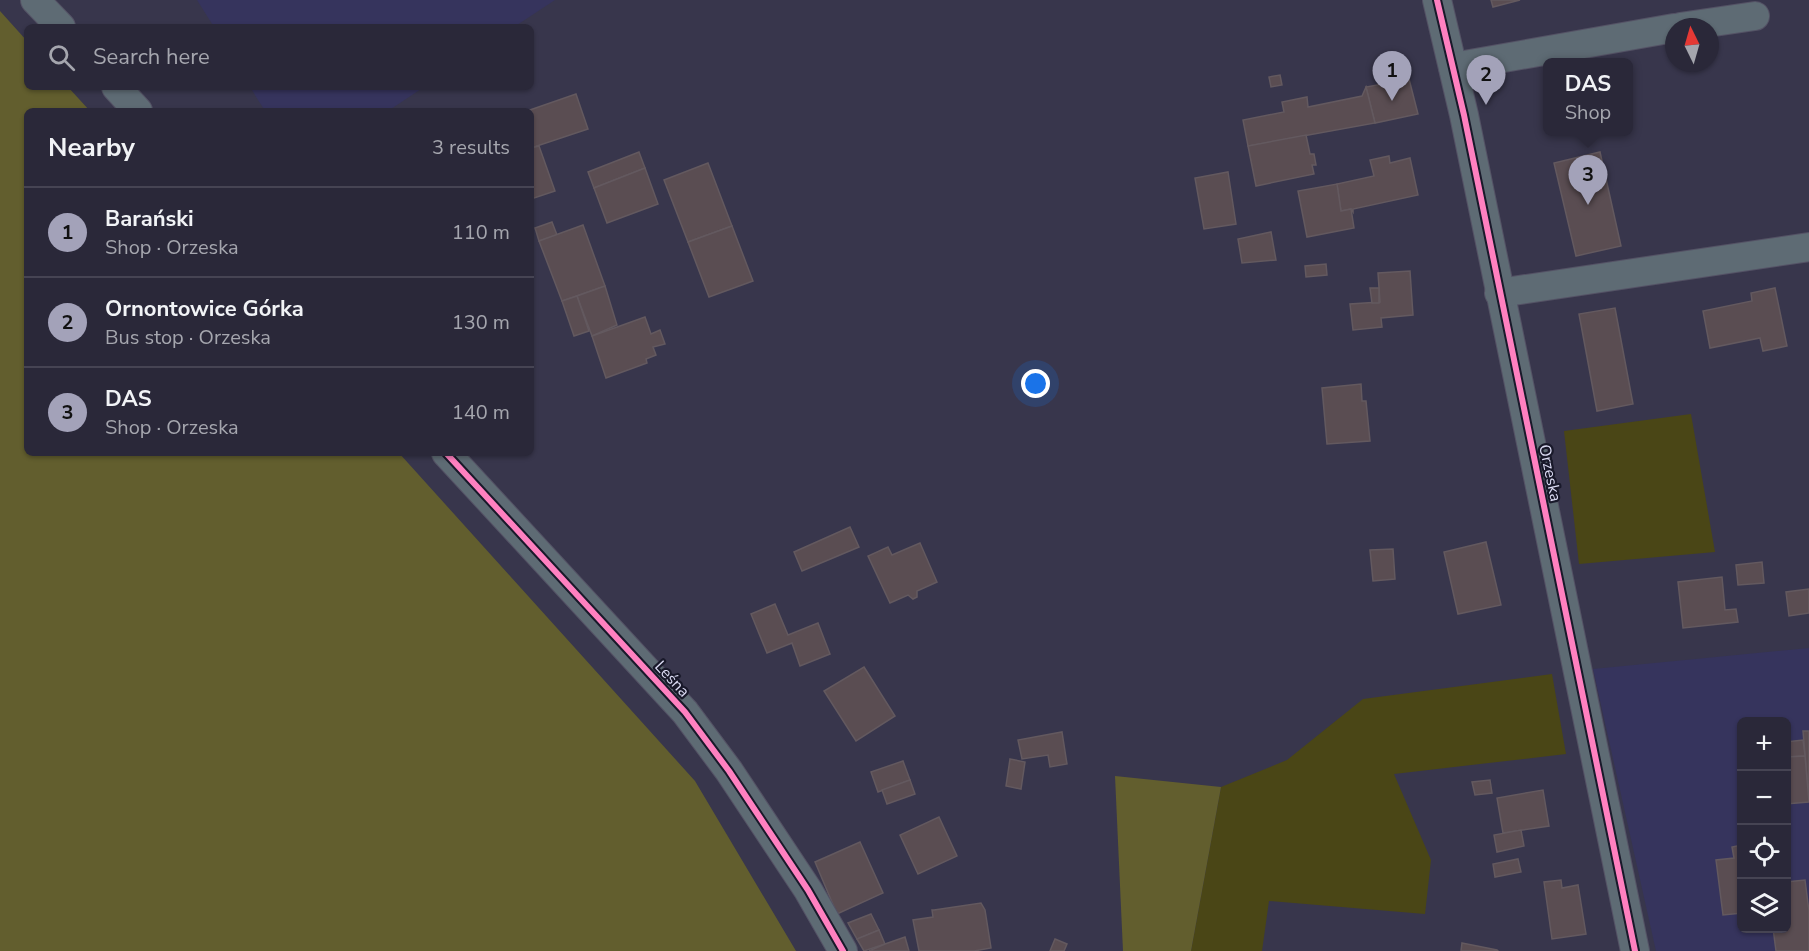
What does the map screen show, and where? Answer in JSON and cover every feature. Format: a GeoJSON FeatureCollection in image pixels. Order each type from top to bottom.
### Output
{"type":"FeatureCollection","features":[{"type":"Feature","properties":{"kind":"street"},"geometry":{"type":"LineString","coordinates":[[35,0],[58,24]]}},
{"type":"Feature","properties":{"kind":"street","name":"Orzeska"},"geometry":{"type":"LineString","coordinates":[[1437,0],[1453,67],[1635,951]]}},
{"type":"Feature","properties":{"kind":"street"},"geometry":{"type":"LineString","coordinates":[[1719,21],[1755,16]]}},
{"type":"Feature","properties":{"kind":"street"},"geometry":{"type":"LineString","coordinates":[[1453,67],[1665,30]]}},
{"type":"Feature","properties":{"kind":"street"},"geometry":{"type":"LineString","coordinates":[[119,90],[135,108]]}},
{"type":"Feature","properties":{"kind":"street"},"geometry":{"type":"LineString","coordinates":[[1499,293],[1809,247]]}},
{"type":"Feature","properties":{"kind":"street","name":"Leśna"},"geometry":{"type":"LineString","coordinates":[[449,456],[685,712],[729,771],[782,850],[843,951]]}},
{"type":"Feature","properties":{"kind":"shaded area"},"geometry":{"type":"Polygon","coordinates":[[[197,0],[555,0],[519,24],[212,24],[197,0]]]}},
{"type":"Feature","properties":{"kind":"shaded area"},"geometry":{"type":"Polygon","coordinates":[[[0,11],[24,38],[24,90],[71,90],[87,108],[24,108],[24,456],[402,456],[695,781],[796,951],[0,951],[0,11]]]}},
{"type":"Feature","properties":{"kind":"shaded area"},"geometry":{"type":"Polygon","coordinates":[[[252,90],[420,90],[392,108],[263,108],[252,90]]]}},
{"type":"Feature","properties":{"kind":"shaded area"},"geometry":{"type":"Polygon","coordinates":[[[1691,414],[1715,552],[1579,564],[1564,431],[1691,414]]]}},
{"type":"Feature","properties":{"kind":"shaded area"},"geometry":{"type":"Polygon","coordinates":[[[1809,648],[1809,951],[1656,951],[1593,669],[1809,648]]]}},
{"type":"Feature","properties":{"kind":"shaded area"},"geometry":{"type":"Polygon","coordinates":[[[1552,674],[1566,754],[1394,774],[1431,860],[1425,914],[1269,901],[1262,951],[1191,951],[1221,787],[1287,760],[1363,699],[1552,674]]]}},
{"type":"Feature","properties":{"kind":"shaded area"},"geometry":{"type":"Polygon","coordinates":[[[1115,776],[1221,787],[1191,951],[1123,951],[1115,776]]]}},
{"type":"Feature","properties":{"kind":"building"},"geometry":{"type":"Polygon","coordinates":[[[1491,0],[1520,0],[1493,7],[1491,0]]]}},
{"type":"Feature","properties":{"kind":"building"},"geometry":{"type":"Polygon","coordinates":[[[1280,75],[1282,85],[1271,87],[1269,77],[1280,75]]]}},
{"type":"Feature","properties":{"kind":"building"},"geometry":{"type":"Polygon","coordinates":[[[1409,79],[1418,114],[1375,123],[1366,87],[1409,79]]]}},
{"type":"Feature","properties":{"kind":"building"},"geometry":{"type":"Polygon","coordinates":[[[1366,87],[1375,123],[1248,146],[1243,120],[1284,112],[1282,102],[1307,97],[1308,107],[1362,96],[1366,87]]]}},
{"type":"Feature","properties":{"kind":"building"},"geometry":{"type":"Polygon","coordinates":[[[576,94],[588,129],[534,147],[534,109],[576,94]]]}},
{"type":"Feature","properties":{"kind":"building"},"geometry":{"type":"Polygon","coordinates":[[[1306,135],[1310,154],[1314,154],[1316,165],[1312,165],[1314,174],[1256,186],[1248,146],[1306,135]]]}},
{"type":"Feature","properties":{"kind":"building"},"geometry":{"type":"Polygon","coordinates":[[[539,146],[555,191],[534,198],[534,147],[539,146]]]}},
{"type":"Feature","properties":{"kind":"building"},"geometry":{"type":"Polygon","coordinates":[[[639,152],[645,168],[594,188],[588,172],[639,152]]]}},
{"type":"Feature","properties":{"kind":"building"},"geometry":{"type":"Polygon","coordinates":[[[1600,152],[1621,246],[1576,256],[1554,163],[1600,152]]]}},
{"type":"Feature","properties":{"kind":"building"},"geometry":{"type":"Polygon","coordinates":[[[1389,156],[1390,163],[1410,158],[1418,195],[1353,209],[1353,212],[1351,209],[1341,211],[1337,184],[1374,176],[1370,160],[1389,156]]]}},
{"type":"Feature","properties":{"kind":"building"},"geometry":{"type":"Polygon","coordinates":[[[708,163],[732,226],[688,242],[664,180],[708,163]]]}},
{"type":"Feature","properties":{"kind":"building"},"geometry":{"type":"Polygon","coordinates":[[[645,168],[658,204],[607,223],[594,188],[645,168]]]}},
{"type":"Feature","properties":{"kind":"building"},"geometry":{"type":"Polygon","coordinates":[[[1228,172],[1236,224],[1204,229],[1195,178],[1228,172]]]}},
{"type":"Feature","properties":{"kind":"building"},"geometry":{"type":"Polygon","coordinates":[[[1337,184],[1341,211],[1351,209],[1354,228],[1307,237],[1298,191],[1337,184]]]}},
{"type":"Feature","properties":{"kind":"building"},"geometry":{"type":"Polygon","coordinates":[[[552,222],[557,235],[539,241],[535,228],[552,222]]]}},
{"type":"Feature","properties":{"kind":"building"},"geometry":{"type":"Polygon","coordinates":[[[583,225],[605,286],[562,301],[539,241],[583,225]]]}},
{"type":"Feature","properties":{"kind":"building"},"geometry":{"type":"Polygon","coordinates":[[[732,226],[753,281],[709,297],[688,242],[732,226]]]}},
{"type":"Feature","properties":{"kind":"building"},"geometry":{"type":"Polygon","coordinates":[[[1271,232],[1276,260],[1242,263],[1238,239],[1271,232]]]}},
{"type":"Feature","properties":{"kind":"building"},"geometry":{"type":"Polygon","coordinates":[[[1326,264],[1327,275],[1306,277],[1305,266],[1326,264]]]}},
{"type":"Feature","properties":{"kind":"building"},"geometry":{"type":"Polygon","coordinates":[[[1410,271],[1413,315],[1381,318],[1382,327],[1353,330],[1350,304],[1380,302],[1378,273],[1410,271]]]}},
{"type":"Feature","properties":{"kind":"building"},"geometry":{"type":"Polygon","coordinates":[[[605,286],[617,325],[592,336],[577,296],[605,286]]]}},
{"type":"Feature","properties":{"kind":"building"},"geometry":{"type":"Polygon","coordinates":[[[1370,288],[1379,288],[1379,303],[1372,303],[1370,288]]]}},
{"type":"Feature","properties":{"kind":"building"},"geometry":{"type":"Polygon","coordinates":[[[1775,288],[1787,346],[1763,351],[1760,338],[1710,348],[1703,311],[1752,301],[1751,293],[1775,288]]]}},
{"type":"Feature","properties":{"kind":"building"},"geometry":{"type":"Polygon","coordinates":[[[577,296],[589,331],[574,336],[562,301],[577,296]]]}},
{"type":"Feature","properties":{"kind":"building"},"geometry":{"type":"Polygon","coordinates":[[[1615,308],[1633,404],[1597,411],[1579,314],[1615,308]]]}},
{"type":"Feature","properties":{"kind":"building"},"geometry":{"type":"Polygon","coordinates":[[[645,317],[651,334],[660,330],[665,344],[653,347],[656,355],[646,359],[647,363],[606,378],[592,336],[645,317]]]}},
{"type":"Feature","properties":{"kind":"building"},"geometry":{"type":"Polygon","coordinates":[[[1361,384],[1362,401],[1366,401],[1370,441],[1327,444],[1322,388],[1361,384]]]}},
{"type":"Feature","properties":{"kind":"building"},"geometry":{"type":"Polygon","coordinates":[[[850,527],[859,547],[802,571],[794,552],[850,527]]]}},
{"type":"Feature","properties":{"kind":"building"},"geometry":{"type":"Polygon","coordinates":[[[1486,542],[1501,605],[1458,614],[1444,552],[1486,542]]]}},
{"type":"Feature","properties":{"kind":"building"},"geometry":{"type":"Polygon","coordinates":[[[920,543],[937,582],[917,591],[917,597],[913,599],[908,595],[890,603],[868,556],[888,547],[892,555],[920,543]]]}},
{"type":"Feature","properties":{"kind":"building"},"geometry":{"type":"Polygon","coordinates":[[[1393,549],[1395,579],[1373,581],[1370,550],[1393,549]]]}},
{"type":"Feature","properties":{"kind":"building"},"geometry":{"type":"Polygon","coordinates":[[[1762,562],[1764,583],[1738,585],[1736,565],[1762,562]]]}},
{"type":"Feature","properties":{"kind":"building"},"geometry":{"type":"Polygon","coordinates":[[[1722,577],[1725,610],[1736,609],[1738,622],[1683,628],[1678,582],[1722,577]]]}},
{"type":"Feature","properties":{"kind":"building"},"geometry":{"type":"Polygon","coordinates":[[[1809,589],[1809,613],[1789,616],[1786,592],[1809,589]]]}},
{"type":"Feature","properties":{"kind":"building"},"geometry":{"type":"Polygon","coordinates":[[[775,604],[788,635],[818,623],[830,654],[800,666],[792,643],[767,653],[751,614],[775,604]]]}},
{"type":"Feature","properties":{"kind":"building"},"geometry":{"type":"Polygon","coordinates":[[[864,667],[895,716],[856,741],[824,691],[864,667]]]}},
{"type":"Feature","properties":{"kind":"building"},"geometry":{"type":"Polygon","coordinates":[[[1803,731],[1809,731],[1809,802],[1803,731]]]}},
{"type":"Feature","properties":{"kind":"building"},"geometry":{"type":"Polygon","coordinates":[[[1062,732],[1067,764],[1050,767],[1048,755],[1022,759],[1018,740],[1062,732]]]}},
{"type":"Feature","properties":{"kind":"building"},"geometry":{"type":"Polygon","coordinates":[[[1803,740],[1805,756],[1791,757],[1791,741],[1803,740]]]}},
{"type":"Feature","properties":{"kind":"building"},"geometry":{"type":"Polygon","coordinates":[[[1805,756],[1809,802],[1791,804],[1791,757],[1805,756]]]}},
{"type":"Feature","properties":{"kind":"building"},"geometry":{"type":"Polygon","coordinates":[[[1010,759],[1025,762],[1021,789],[1006,786],[1010,759]]]}},
{"type":"Feature","properties":{"kind":"building"},"geometry":{"type":"Polygon","coordinates":[[[903,761],[910,780],[878,792],[871,772],[903,761]]]}},
{"type":"Feature","properties":{"kind":"building"},"geometry":{"type":"Polygon","coordinates":[[[910,780],[915,794],[887,804],[882,790],[910,780]]]}},
{"type":"Feature","properties":{"kind":"building"},"geometry":{"type":"Polygon","coordinates":[[[1490,780],[1492,793],[1475,795],[1472,782],[1490,780]]]}},
{"type":"Feature","properties":{"kind":"building"},"geometry":{"type":"Polygon","coordinates":[[[1543,790],[1549,826],[1503,833],[1497,798],[1543,790]]]}},
{"type":"Feature","properties":{"kind":"building"},"geometry":{"type":"Polygon","coordinates":[[[939,817],[957,856],[918,874],[900,835],[939,817]]]}},
{"type":"Feature","properties":{"kind":"building"},"geometry":{"type":"Polygon","coordinates":[[[1521,830],[1524,846],[1497,852],[1494,835],[1521,830]]]}},
{"type":"Feature","properties":{"kind":"building"},"geometry":{"type":"Polygon","coordinates":[[[860,842],[883,893],[837,914],[815,862],[860,842]]]}},
{"type":"Feature","properties":{"kind":"building"},"geometry":{"type":"Polygon","coordinates":[[[1737,846],[1737,914],[1723,915],[1716,860],[1734,858],[1732,847],[1737,846]]]}},
{"type":"Feature","properties":{"kind":"building"},"geometry":{"type":"Polygon","coordinates":[[[1518,859],[1521,872],[1495,877],[1493,864],[1518,859]]]}},
{"type":"Feature","properties":{"kind":"building"},"geometry":{"type":"Polygon","coordinates":[[[1561,880],[1562,888],[1578,885],[1586,934],[1552,939],[1544,882],[1561,880]]]}},
{"type":"Feature","properties":{"kind":"building"},"geometry":{"type":"Polygon","coordinates":[[[1805,880],[1809,911],[1809,951],[1776,951],[1774,933],[1791,933],[1791,881],[1805,880]]]}},
{"type":"Feature","properties":{"kind":"building"},"geometry":{"type":"Polygon","coordinates":[[[981,903],[985,910],[991,948],[974,951],[919,951],[913,920],[933,917],[932,910],[981,903]]]}},
{"type":"Feature","properties":{"kind":"building"},"geometry":{"type":"Polygon","coordinates":[[[871,914],[879,930],[857,939],[848,923],[871,914]]]}},
{"type":"Feature","properties":{"kind":"building"},"geometry":{"type":"Polygon","coordinates":[[[879,930],[885,944],[864,951],[857,939],[879,930]]]}},
{"type":"Feature","properties":{"kind":"building"},"geometry":{"type":"Polygon","coordinates":[[[905,937],[909,951],[869,951],[885,944],[905,937]]]}},
{"type":"Feature","properties":{"kind":"building"},"geometry":{"type":"Polygon","coordinates":[[[1055,939],[1067,944],[1064,951],[1050,951],[1055,939]]]}},
{"type":"Feature","properties":{"kind":"building"},"geometry":{"type":"Polygon","coordinates":[[[1462,943],[1497,950],[1498,951],[1461,951],[1462,943]]]}},
{"type":"Feature","properties":{"kind":"cycle path"},"geometry":{"type":"LineString","coordinates":[[1437,0],[1464,115],[1635,951]]}},
{"type":"Feature","properties":{"kind":"cycle path"},"geometry":{"type":"LineString","coordinates":[[449,456],[685,712],[729,771],[808,890],[843,951]]}},
{"type":"Feature","properties":{"kind":"place","name":"Barański"},"geometry":{"type":"Point","coordinates":[1392,101]}},
{"type":"Feature","properties":{"kind":"place","name":"Ornontowice Górka"},"geometry":{"type":"Point","coordinates":[1486,105]}},
{"type":"Feature","properties":{"kind":"place","name":"DAS"},"geometry":{"type":"Point","coordinates":[1588,205]}}]}
